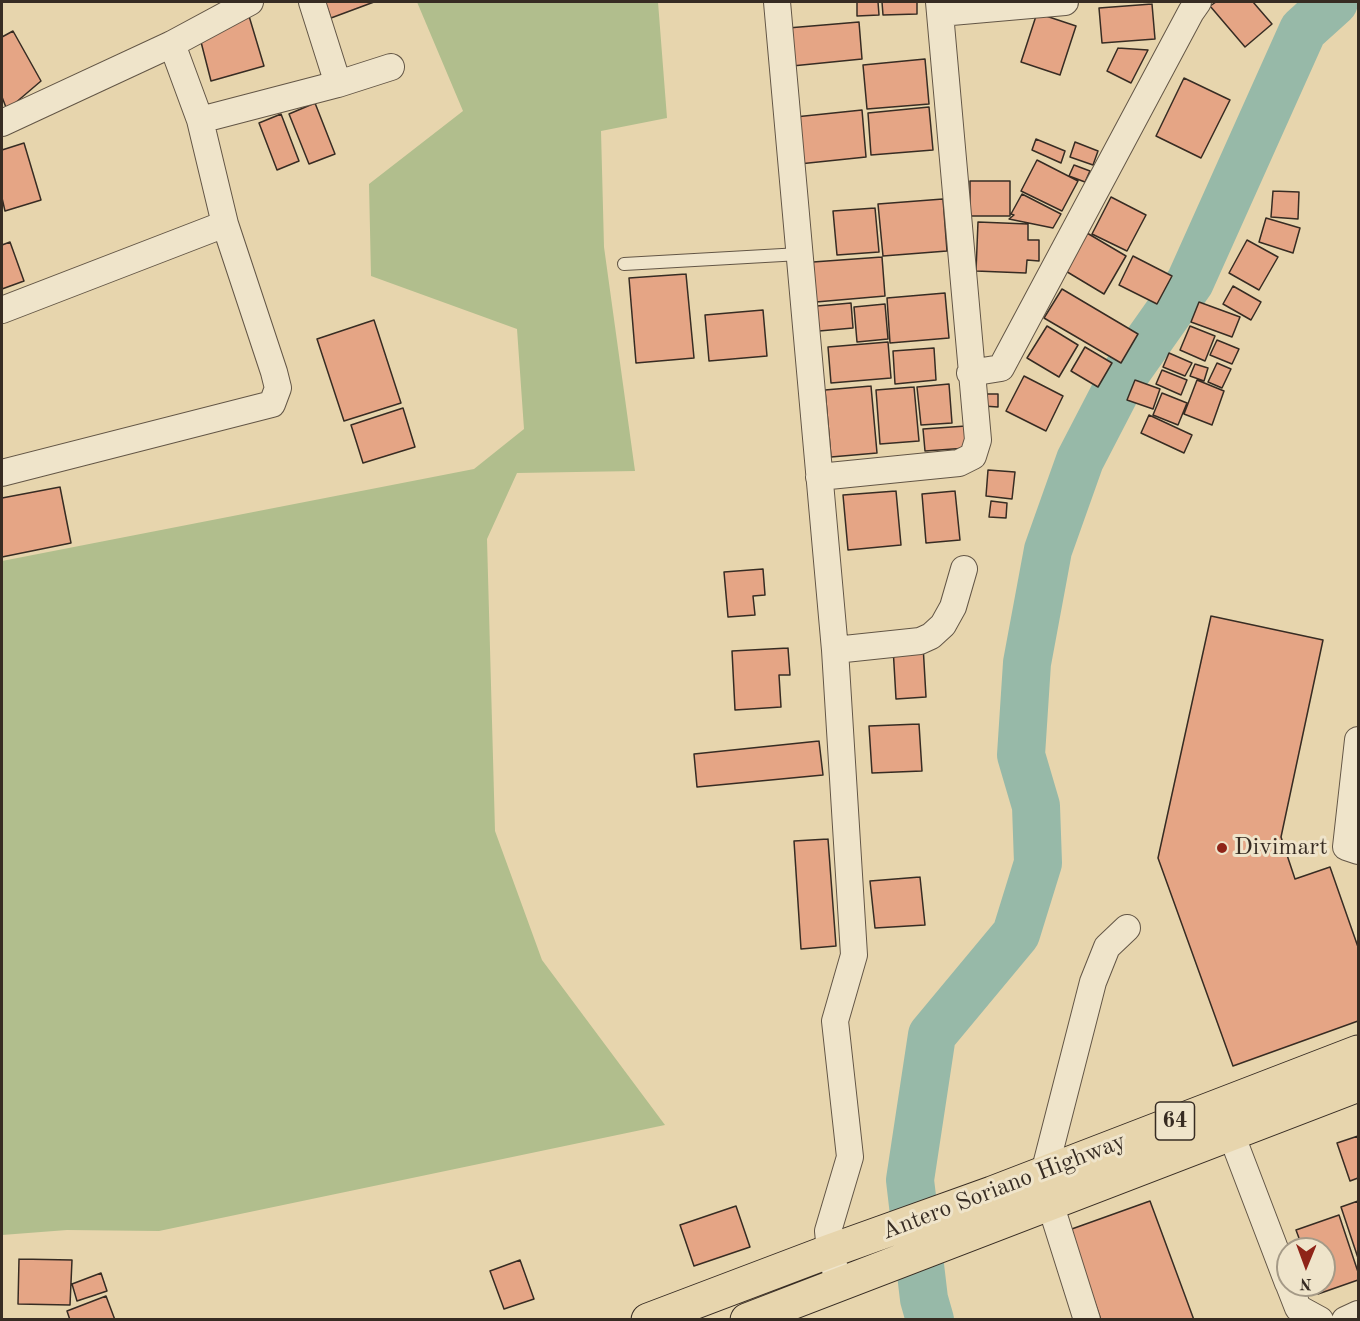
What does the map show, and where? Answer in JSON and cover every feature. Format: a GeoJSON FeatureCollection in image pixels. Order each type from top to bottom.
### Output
{"type":"FeatureCollection","features":[{"type":"Feature","properties":{"kind":"main road","name":"Antero Soriano Highway"},"geometry":{"type":"LineString","coordinates":[[648,1320],[872,1237],[997,1207],[1225,1118],[1359,1052]]}},
{"type":"Feature","properties":{"kind":"main road","name":"Antero Soriano Highway"},"geometry":{"type":"LineString","coordinates":[[1225,1118],[1359,1084]]}},
{"type":"Feature","properties":{"kind":"main road","name":"Antero Soriano Highway"},"geometry":{"type":"LineString","coordinates":[[747,1320],[885,1267],[997,1207]]}},
{"type":"Feature","properties":{"kind":"street"},"geometry":{"type":"LineString","coordinates":[[2,123],[172,44],[249,2]]}},
{"type":"Feature","properties":{"kind":"street"},"geometry":{"type":"LineString","coordinates":[[312,2],[338,84]]}},
{"type":"Feature","properties":{"kind":"street"},"geometry":{"type":"LineString","coordinates":[[777,2],[835,650],[854,955],[835,1021],[850,1157],[828,1231],[830,1251],[839,1284]]}},
{"type":"Feature","properties":{"kind":"street"},"geometry":{"type":"LineString","coordinates":[[819,477],[958,463],[973,456],[978,440],[970,373],[939,7],[1065,2]]}},
{"type":"Feature","properties":{"kind":"street"},"geometry":{"type":"LineString","coordinates":[[970,373],[1001,368],[1198,2]]}},
{"type":"Feature","properties":{"kind":"street"},"geometry":{"type":"LineString","coordinates":[[2,473],[272,404],[278,387],[274,372],[225,224],[200,120],[172,44]]}},
{"type":"Feature","properties":{"kind":"street"},"geometry":{"type":"LineString","coordinates":[[200,120],[338,84],[391,67]]}},
{"type":"Feature","properties":{"kind":"street"},"geometry":{"type":"LineString","coordinates":[[2,310],[225,224]]}},
{"type":"Feature","properties":{"kind":"street"},"geometry":{"type":"LineString","coordinates":[[835,650],[920,641],[931,636],[943,625],[952,607],[964,569]]}},
{"type":"Feature","properties":{"kind":"street"},"geometry":{"type":"LineString","coordinates":[[1359,740],[1346,847],[1359,851]]}},
{"type":"Feature","properties":{"kind":"street"},"geometry":{"type":"LineString","coordinates":[[1087,1320],[1047,1188],[1093,982],[1107,947],[1127,928]]}},
{"type":"Feature","properties":{"kind":"street"},"geometry":{"type":"LineString","coordinates":[[1225,1118],[1276,1252]]}},
{"type":"Feature","properties":{"kind":"street"},"geometry":{"type":"LineString","coordinates":[[1293,1297],[1298,1308],[1320,1320]]}},
{"type":"Feature","properties":{"kind":"street"},"geometry":{"type":"LineString","coordinates":[[1345,1320],[1359,1314]]}},
{"type":"Feature","properties":{"kind":"lane"},"geometry":{"type":"LineString","coordinates":[[624,264],[800,254]]}},
{"type":"Feature","properties":{"kind":"green space"},"geometry":{"type":"Polygon","coordinates":[[[417,2],[658,2],[667,118],[601,131],[604,247],[635,471],[517,473],[487,539],[495,831],[542,960],[665,1125],[159,1231],[67,1230],[2,1235],[2,561],[474,469],[524,429],[517,329],[371,276],[369,184],[463,111],[417,2]]]}},
{"type":"Feature","properties":{"kind":"building"},"geometry":{"type":"Polygon","coordinates":[[[325,2],[374,2],[331,18],[325,2]]]}},
{"type":"Feature","properties":{"kind":"building"},"geometry":{"type":"Polygon","coordinates":[[[857,2],[878,2],[879,15],[857,16],[857,2]]]}},
{"type":"Feature","properties":{"kind":"building"},"geometry":{"type":"Polygon","coordinates":[[[882,2],[917,2],[917,14],[883,15],[882,2]]]}},
{"type":"Feature","properties":{"kind":"building"},"geometry":{"type":"Polygon","coordinates":[[[1216,2],[1253,2],[1272,24],[1245,47],[1210,6],[1216,2]]]}},
{"type":"Feature","properties":{"kind":"building"},"geometry":{"type":"Polygon","coordinates":[[[1152,4],[1155,39],[1102,43],[1099,8],[1152,4]]]}},
{"type":"Feature","properties":{"kind":"building"},"geometry":{"type":"Polygon","coordinates":[[[1037,13],[1076,26],[1060,75],[1021,62],[1037,13]]]}},
{"type":"Feature","properties":{"kind":"building"},"geometry":{"type":"Polygon","coordinates":[[[249,16],[264,66],[211,81],[200,38],[249,16]]]}},
{"type":"Feature","properties":{"kind":"building"},"geometry":{"type":"Polygon","coordinates":[[[859,22],[862,59],[792,66],[788,28],[859,22]]]}},
{"type":"Feature","properties":{"kind":"building"},"geometry":{"type":"Polygon","coordinates":[[[13,31],[41,81],[7,110],[2,97],[2,37],[13,31]]]}},
{"type":"Feature","properties":{"kind":"building"},"geometry":{"type":"Polygon","coordinates":[[[1118,48],[1148,50],[1131,83],[1107,71],[1118,48]]]}},
{"type":"Feature","properties":{"kind":"building"},"geometry":{"type":"Polygon","coordinates":[[[925,59],[929,104],[867,109],[863,65],[925,59]]]}},
{"type":"Feature","properties":{"kind":"building"},"geometry":{"type":"Polygon","coordinates":[[[1184,78],[1230,100],[1201,158],[1156,136],[1184,78]]]}},
{"type":"Feature","properties":{"kind":"building"},"geometry":{"type":"Polygon","coordinates":[[[315,103],[335,154],[309,164],[289,114],[315,103]]]}},
{"type":"Feature","properties":{"kind":"building"},"geometry":{"type":"Polygon","coordinates":[[[929,107],[933,150],[871,155],[868,113],[929,107]]]}},
{"type":"Feature","properties":{"kind":"building"},"geometry":{"type":"Polygon","coordinates":[[[862,110],[866,157],[799,164],[795,117],[862,110]]]}},
{"type":"Feature","properties":{"kind":"building"},"geometry":{"type":"Polygon","coordinates":[[[281,114],[299,161],[277,170],[259,123],[281,114]]]}},
{"type":"Feature","properties":{"kind":"building"},"geometry":{"type":"Polygon","coordinates":[[[1036,139],[1065,151],[1061,163],[1032,150],[1036,139]]]}},
{"type":"Feature","properties":{"kind":"building"},"geometry":{"type":"Polygon","coordinates":[[[1075,142],[1098,151],[1093,165],[1070,157],[1075,142]]]}},
{"type":"Feature","properties":{"kind":"building"},"geometry":{"type":"Polygon","coordinates":[[[24,143],[41,200],[5,211],[2,198],[2,150],[24,143]]]}},
{"type":"Feature","properties":{"kind":"building"},"geometry":{"type":"Polygon","coordinates":[[[1037,160],[1078,181],[1062,211],[1021,191],[1037,160]]]}},
{"type":"Feature","properties":{"kind":"building"},"geometry":{"type":"Polygon","coordinates":[[[1074,165],[1090,171],[1085,182],[1069,176],[1074,165]]]}},
{"type":"Feature","properties":{"kind":"building"},"geometry":{"type":"Polygon","coordinates":[[[970,181],[1010,181],[1010,216],[970,216],[970,181]]]}},
{"type":"Feature","properties":{"kind":"building"},"geometry":{"type":"Polygon","coordinates":[[[1273,191],[1299,192],[1298,219],[1271,217],[1273,191]]]}},
{"type":"Feature","properties":{"kind":"building"},"geometry":{"type":"Polygon","coordinates":[[[1022,194],[1061,214],[1053,228],[1009,219],[1014,215],[1011,214],[1022,194]]]}},
{"type":"Feature","properties":{"kind":"building"},"geometry":{"type":"Polygon","coordinates":[[[1111,197],[1146,215],[1127,251],[1092,234],[1111,197]]]}},
{"type":"Feature","properties":{"kind":"building"},"geometry":{"type":"Polygon","coordinates":[[[943,199],[947,251],[883,256],[878,204],[943,199]]]}},
{"type":"Feature","properties":{"kind":"building"},"geometry":{"type":"Polygon","coordinates":[[[875,208],[879,252],[837,255],[833,211],[875,208]]]}},
{"type":"Feature","properties":{"kind":"building"},"geometry":{"type":"Polygon","coordinates":[[[1266,218],[1300,228],[1293,253],[1259,242],[1266,218]]]}},
{"type":"Feature","properties":{"kind":"building"},"geometry":{"type":"Polygon","coordinates":[[[978,222],[1028,224],[1028,240],[1039,240],[1039,261],[1027,260],[1026,273],[976,271],[978,222]]]}},
{"type":"Feature","properties":{"kind":"building"},"geometry":{"type":"Polygon","coordinates":[[[1087,233],[1126,256],[1104,294],[1064,270],[1087,233]]]}},
{"type":"Feature","properties":{"kind":"building"},"geometry":{"type":"Polygon","coordinates":[[[1247,240],[1278,257],[1259,290],[1229,273],[1247,240]]]}},
{"type":"Feature","properties":{"kind":"building"},"geometry":{"type":"Polygon","coordinates":[[[10,242],[24,281],[2,289],[2,245],[10,242]]]}},
{"type":"Feature","properties":{"kind":"building"},"geometry":{"type":"Polygon","coordinates":[[[1133,256],[1172,276],[1157,304],[1119,285],[1133,256]]]}},
{"type":"Feature","properties":{"kind":"building"},"geometry":{"type":"Polygon","coordinates":[[[882,257],[885,296],[816,302],[813,262],[882,257]]]}},
{"type":"Feature","properties":{"kind":"building"},"geometry":{"type":"Polygon","coordinates":[[[686,274],[694,358],[636,363],[629,278],[686,274]]]}},
{"type":"Feature","properties":{"kind":"building"},"geometry":{"type":"Polygon","coordinates":[[[1233,286],[1261,302],[1251,320],[1223,304],[1233,286]]]}},
{"type":"Feature","properties":{"kind":"building"},"geometry":{"type":"Polygon","coordinates":[[[1062,289],[1138,334],[1121,363],[1044,318],[1062,289]]]}},
{"type":"Feature","properties":{"kind":"building"},"geometry":{"type":"Polygon","coordinates":[[[945,293],[949,338],[890,343],[887,298],[945,293]]]}},
{"type":"Feature","properties":{"kind":"building"},"geometry":{"type":"Polygon","coordinates":[[[1199,302],[1240,317],[1232,337],[1191,322],[1199,302]]]}},
{"type":"Feature","properties":{"kind":"building"},"geometry":{"type":"Polygon","coordinates":[[[851,303],[853,328],[819,331],[817,306],[851,303]]]}},
{"type":"Feature","properties":{"kind":"building"},"geometry":{"type":"Polygon","coordinates":[[[885,304],[888,339],[857,342],[854,307],[885,304]]]}},
{"type":"Feature","properties":{"kind":"building"},"geometry":{"type":"Polygon","coordinates":[[[763,310],[767,356],[709,361],[705,315],[763,310]]]}},
{"type":"Feature","properties":{"kind":"building"},"geometry":{"type":"Polygon","coordinates":[[[374,320],[401,403],[344,421],[317,339],[374,320]]]}},
{"type":"Feature","properties":{"kind":"building"},"geometry":{"type":"Polygon","coordinates":[[[1047,326],[1078,345],[1059,377],[1027,358],[1047,326]]]}},
{"type":"Feature","properties":{"kind":"building"},"geometry":{"type":"Polygon","coordinates":[[[1190,326],[1215,336],[1205,361],[1180,350],[1190,326]]]}},
{"type":"Feature","properties":{"kind":"building"},"geometry":{"type":"Polygon","coordinates":[[[1217,340],[1239,349],[1232,364],[1210,355],[1217,340]]]}},
{"type":"Feature","properties":{"kind":"building"},"geometry":{"type":"Polygon","coordinates":[[[888,342],[891,378],[831,383],[828,347],[888,342]]]}},
{"type":"Feature","properties":{"kind":"building"},"geometry":{"type":"Polygon","coordinates":[[[1085,347],[1112,363],[1098,387],[1071,371],[1085,347]]]}},
{"type":"Feature","properties":{"kind":"building"},"geometry":{"type":"Polygon","coordinates":[[[934,348],[936,380],[895,384],[893,351],[934,348]]]}},
{"type":"Feature","properties":{"kind":"building"},"geometry":{"type":"Polygon","coordinates":[[[1169,353],[1192,363],[1185,376],[1163,367],[1169,353]]]}},
{"type":"Feature","properties":{"kind":"building"},"geometry":{"type":"Polygon","coordinates":[[[1217,363],[1231,369],[1222,388],[1208,382],[1217,363]]]}},
{"type":"Feature","properties":{"kind":"building"},"geometry":{"type":"Polygon","coordinates":[[[1195,364],[1208,368],[1204,381],[1190,376],[1195,364]]]}},
{"type":"Feature","properties":{"kind":"building"},"geometry":{"type":"Polygon","coordinates":[[[1162,370],[1187,380],[1181,395],[1156,384],[1162,370]]]}},
{"type":"Feature","properties":{"kind":"building"},"geometry":{"type":"Polygon","coordinates":[[[1024,376],[1063,396],[1046,431],[1006,411],[1024,376]]]}},
{"type":"Feature","properties":{"kind":"building"},"geometry":{"type":"Polygon","coordinates":[[[1135,380],[1160,389],[1153,409],[1127,400],[1135,380]]]}},
{"type":"Feature","properties":{"kind":"building"},"geometry":{"type":"Polygon","coordinates":[[[1197,380],[1224,391],[1212,425],[1184,414],[1197,380]]]}},
{"type":"Feature","properties":{"kind":"building"},"geometry":{"type":"Polygon","coordinates":[[[949,384],[952,423],[921,425],[917,387],[949,384]]]}},
{"type":"Feature","properties":{"kind":"building"},"geometry":{"type":"Polygon","coordinates":[[[871,386],[877,453],[831,457],[825,390],[871,386]]]}},
{"type":"Feature","properties":{"kind":"building"},"geometry":{"type":"Polygon","coordinates":[[[914,387],[919,441],[880,444],[876,390],[914,387]]]}},
{"type":"Feature","properties":{"kind":"building"},"geometry":{"type":"Polygon","coordinates":[[[1162,393],[1187,403],[1178,425],[1153,415],[1162,393]]]}},
{"type":"Feature","properties":{"kind":"building"},"geometry":{"type":"Polygon","coordinates":[[[983,394],[998,394],[998,407],[983,406],[983,394]]]}},
{"type":"Feature","properties":{"kind":"building"},"geometry":{"type":"Polygon","coordinates":[[[403,408],[415,447],[363,463],[351,425],[403,408]]]}},
{"type":"Feature","properties":{"kind":"building"},"geometry":{"type":"Polygon","coordinates":[[[1149,415],[1192,435],[1184,453],[1141,433],[1149,415]]]}},
{"type":"Feature","properties":{"kind":"building"},"geometry":{"type":"Polygon","coordinates":[[[966,426],[967,448],[925,451],[923,429],[966,426]]]}},
{"type":"Feature","properties":{"kind":"building"},"geometry":{"type":"Polygon","coordinates":[[[988,470],[1015,472],[1012,499],[986,496],[988,470]]]}},
{"type":"Feature","properties":{"kind":"building"},"geometry":{"type":"Polygon","coordinates":[[[60,487],[71,543],[2,557],[2,498],[60,487]]]}},
{"type":"Feature","properties":{"kind":"building"},"geometry":{"type":"Polygon","coordinates":[[[896,491],[901,545],[848,550],[843,495],[896,491]]]}},
{"type":"Feature","properties":{"kind":"building"},"geometry":{"type":"Polygon","coordinates":[[[955,491],[960,540],[926,543],[922,494],[955,491]]]}},
{"type":"Feature","properties":{"kind":"building"},"geometry":{"type":"Polygon","coordinates":[[[991,501],[1007,503],[1006,518],[989,517],[991,501]]]}},
{"type":"Feature","properties":{"kind":"building"},"geometry":{"type":"Polygon","coordinates":[[[763,569],[765,595],[753,596],[755,615],[728,617],[724,572],[763,569]]]}},
{"type":"Feature","properties":{"kind":"building","name":"Divimart"},"geometry":{"type":"Polygon","coordinates":[[[1211,616],[1323,640],[1281,837],[1295,879],[1330,867],[1358,947],[1358,1021],[1233,1066],[1158,858],[1211,616]]]}},
{"type":"Feature","properties":{"kind":"building"},"geometry":{"type":"Polygon","coordinates":[[[923,645],[926,697],[896,699],[893,647],[923,645]]]}},
{"type":"Feature","properties":{"kind":"building"},"geometry":{"type":"Polygon","coordinates":[[[788,648],[790,675],[779,675],[781,707],[735,710],[732,651],[788,648]]]}},
{"type":"Feature","properties":{"kind":"building"},"geometry":{"type":"Polygon","coordinates":[[[919,724],[922,771],[872,773],[869,726],[919,724]]]}},
{"type":"Feature","properties":{"kind":"building"},"geometry":{"type":"Polygon","coordinates":[[[819,741],[823,775],[697,787],[694,754],[819,741]]]}},
{"type":"Feature","properties":{"kind":"building"},"geometry":{"type":"Polygon","coordinates":[[[828,839],[836,946],[801,949],[794,841],[828,839]]]}},
{"type":"Feature","properties":{"kind":"building"},"geometry":{"type":"Polygon","coordinates":[[[920,877],[925,925],[875,928],[870,881],[920,877]]]}},
{"type":"Feature","properties":{"kind":"building"},"geometry":{"type":"Polygon","coordinates":[[[1358,1136],[1358,1178],[1350,1181],[1337,1143],[1358,1136]]]}},
{"type":"Feature","properties":{"kind":"building"},"geometry":{"type":"Polygon","coordinates":[[[1150,1201],[1194,1320],[1101,1320],[1069,1230],[1150,1201]]]}},
{"type":"Feature","properties":{"kind":"building"},"geometry":{"type":"Polygon","coordinates":[[[1358,1201],[1358,1258],[1341,1207],[1358,1201]]]}},
{"type":"Feature","properties":{"kind":"building"},"geometry":{"type":"Polygon","coordinates":[[[736,1206],[750,1247],[694,1266],[680,1225],[736,1206]]]}},
{"type":"Feature","properties":{"kind":"building"},"geometry":{"type":"Polygon","coordinates":[[[1339,1215],[1358,1272],[1358,1280],[1336,1288],[1336,1237],[1299,1237],[1296,1230],[1339,1215]]]}},
{"type":"Feature","properties":{"kind":"building"},"geometry":{"type":"Polygon","coordinates":[[[19,1259],[72,1260],[70,1305],[18,1304],[19,1259]]]}},
{"type":"Feature","properties":{"kind":"building"},"geometry":{"type":"Polygon","coordinates":[[[520,1260],[534,1299],[504,1309],[490,1271],[520,1260]]]}},
{"type":"Feature","properties":{"kind":"building"},"geometry":{"type":"Polygon","coordinates":[[[101,1273],[107,1291],[77,1301],[72,1284],[101,1273]]]}},
{"type":"Feature","properties":{"kind":"building"},"geometry":{"type":"Polygon","coordinates":[[[106,1296],[115,1320],[70,1320],[67,1311],[106,1296]]]}},
{"type":"Feature","properties":{"kind":"waterway"},"geometry":{"type":"LineString","coordinates":[[930,1320],[924,1299],[910,1180],[932,1035],[1016,934],[1038,863],[1036,806],[1021,755],[1027,663],[1048,550],[1080,460],[1123,377],[1190,282],[1303,30],[1334,2]]}},
{"type":"Feature","properties":{"kind":"place","name":"Divimart"},"geometry":{"type":"Point","coordinates":[1222,848]}}]}
